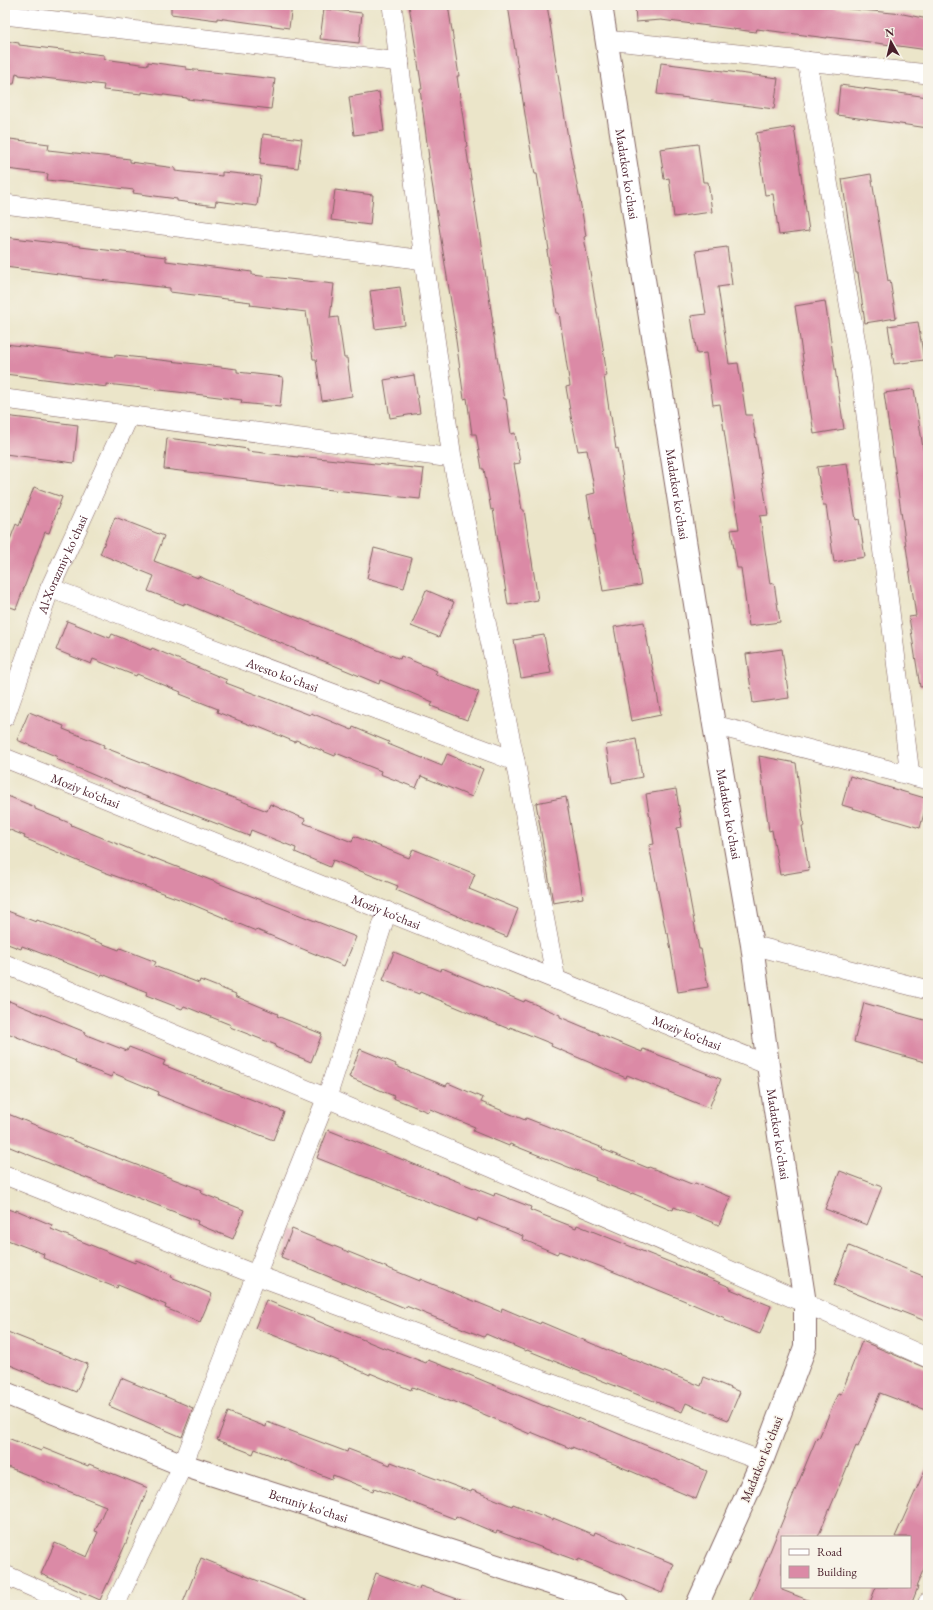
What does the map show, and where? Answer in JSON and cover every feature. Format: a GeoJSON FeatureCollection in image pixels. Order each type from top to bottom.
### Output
{"type":"FeatureCollection","features":[{"type":"Feature","properties":{"kind":"street"},"geometry":{"type":"LineString","coordinates":[[392,5],[424,260],[452,458],[515,760],[556,980]]}},
{"type":"Feature","properties":{"kind":"street","name":"Madatkor ko'chasi"},"geometry":{"type":"LineString","coordinates":[[601,5],[714,725],[752,945],[768,1065],[805,1303],[805,1348],[762,1461],[698,1605]]}},
{"type":"Feature","properties":{"kind":"street"},"geometry":{"type":"LineString","coordinates":[[5,15],[400,62]]}},
{"type":"Feature","properties":{"kind":"street"},"geometry":{"type":"LineString","coordinates":[[606,40],[928,74]]}},
{"type":"Feature","properties":{"kind":"street"},"geometry":{"type":"LineString","coordinates":[[714,725],[919,777],[860,366],[807,61]]}},
{"type":"Feature","properties":{"kind":"street"},"geometry":{"type":"LineString","coordinates":[[5,204],[424,260]]}},
{"type":"Feature","properties":{"kind":"street"},"geometry":{"type":"LineString","coordinates":[[5,399],[452,458]]}},
{"type":"Feature","properties":{"kind":"street","name":"Al-Xorazmiy ko'chasi"},"geometry":{"type":"LineString","coordinates":[[6,711],[50,588],[129,416]]}},
{"type":"Feature","properties":{"kind":"street","name":"Avesto ko'chasi"},"geometry":{"type":"LineString","coordinates":[[50,588],[515,760]]}},
{"type":"Feature","properties":{"kind":"street","name":"Moziy ko‘chasi"},"geometry":{"type":"LineString","coordinates":[[5,758],[768,1065]]}},
{"type":"Feature","properties":{"kind":"street"},"geometry":{"type":"LineString","coordinates":[[115,1605],[183,1466],[256,1275],[327,1097],[387,911]]}},
{"type":"Feature","properties":{"kind":"street"},"geometry":{"type":"LineString","coordinates":[[752,945],[928,990]]}},
{"type":"Feature","properties":{"kind":"street"},"geometry":{"type":"LineString","coordinates":[[5,964],[327,1097],[805,1303],[928,1358]]}},
{"type":"Feature","properties":{"kind":"street"},"geometry":{"type":"LineString","coordinates":[[5,1174],[256,1275],[762,1461]]}},
{"type":"Feature","properties":{"kind":"street","name":"Beruniy ko'chasi"},"geometry":{"type":"LineString","coordinates":[[5,1393],[183,1466],[618,1605]]}},
{"type":"Feature","properties":{"kind":"street"},"geometry":{"type":"LineString","coordinates":[[5,1574],[73,1605]]}},
{"type":"Feature","properties":{"kind":"building"},"geometry":{"type":"Polygon","coordinates":[[[171,5],[292,5],[289,28],[217,18],[217,20],[171,14],[171,5]]]}},
{"type":"Feature","properties":{"kind":"building"},"geometry":{"type":"Polygon","coordinates":[[[409,5],[448,5],[459,76],[457,76],[466,146],[497,357],[504,399],[506,399],[511,434],[515,433],[520,463],[514,464],[522,510],[524,510],[538,600],[508,605],[493,509],[491,510],[476,434],[472,434],[467,398],[464,399],[456,333],[428,158],[420,89],[422,89],[409,5]]]}},
{"type":"Feature","properties":{"kind":"building"},"geometry":{"type":"Polygon","coordinates":[[[508,5],[547,5],[568,138],[586,236],[584,237],[607,376],[604,376],[610,416],[616,449],[618,448],[641,585],[603,591],[587,495],[595,493],[587,450],[578,451],[571,416],[566,387],[570,386],[559,313],[557,313],[537,174],[535,174],[529,140],[508,5]]]}},
{"type":"Feature","properties":{"kind":"building"},"geometry":{"type":"Polygon","coordinates":[[[635,5],[810,5],[903,14],[928,19],[928,50],[757,29],[756,32],[661,20],[636,22],[635,5]]]}},
{"type":"Feature","properties":{"kind":"building"},"geometry":{"type":"Polygon","coordinates":[[[324,9],[362,13],[359,43],[320,39],[324,9]]]}},
{"type":"Feature","properties":{"kind":"building"},"geometry":{"type":"Polygon","coordinates":[[[5,41],[19,43],[19,45],[104,55],[104,59],[148,65],[148,62],[186,67],[186,69],[275,79],[271,109],[142,92],[142,94],[103,90],[104,85],[19,75],[16,73],[14,84],[5,84],[5,41]]]}},
{"type":"Feature","properties":{"kind":"building"},"geometry":{"type":"Polygon","coordinates":[[[661,63],[778,78],[774,109],[657,94],[661,63]]]}},
{"type":"Feature","properties":{"kind":"building"},"geometry":{"type":"Polygon","coordinates":[[[840,85],[928,97],[928,128],[837,115],[840,85]]]}},
{"type":"Feature","properties":{"kind":"building"},"geometry":{"type":"Polygon","coordinates":[[[379,92],[384,131],[354,135],[349,97],[379,92]]]}},
{"type":"Feature","properties":{"kind":"building"},"geometry":{"type":"Polygon","coordinates":[[[794,127],[809,231],[779,235],[773,194],[765,195],[756,133],[794,127]]]}},
{"type":"Feature","properties":{"kind":"building"},"geometry":{"type":"Polygon","coordinates":[[[263,134],[302,139],[298,168],[260,164],[263,134]]]}},
{"type":"Feature","properties":{"kind":"building"},"geometry":{"type":"Polygon","coordinates":[[[10,139],[49,144],[48,150],[130,159],[130,162],[175,168],[175,171],[222,176],[222,172],[261,176],[257,206],[216,201],[215,206],[133,193],[134,190],[47,180],[48,174],[7,169],[10,139]]]}},
{"type":"Feature","properties":{"kind":"building"},"geometry":{"type":"Polygon","coordinates":[[[698,144],[703,182],[708,182],[712,212],[674,217],[669,178],[664,179],[660,149],[698,144]]]}},
{"type":"Feature","properties":{"kind":"building"},"geometry":{"type":"Polygon","coordinates":[[[871,174],[888,281],[890,280],[896,318],[865,323],[842,179],[871,174]]]}},
{"type":"Feature","properties":{"kind":"building"},"geometry":{"type":"Polygon","coordinates":[[[335,190],[373,195],[370,225],[331,220],[335,190]]]}},
{"type":"Feature","properties":{"kind":"building"},"geometry":{"type":"Polygon","coordinates":[[[5,237],[166,257],[166,261],[252,272],[252,275],[334,284],[330,318],[338,317],[344,358],[347,358],[352,396],[322,401],[316,359],[313,359],[306,312],[250,305],[251,302],[170,292],[170,288],[5,267],[5,237]]]}},
{"type":"Feature","properties":{"kind":"building"},"geometry":{"type":"Polygon","coordinates":[[[727,247],[732,285],[718,287],[729,364],[738,363],[746,415],[752,415],[768,515],[760,516],[770,584],[774,583],[780,622],[749,626],[741,568],[737,568],[731,530],[739,529],[720,404],[713,405],[706,353],[697,354],[691,316],[706,314],[696,251],[727,247]]]}},
{"type":"Feature","properties":{"kind":"building"},"geometry":{"type":"Polygon","coordinates":[[[400,287],[405,325],[375,329],[370,291],[400,287]]]}},
{"type":"Feature","properties":{"kind":"building"},"geometry":{"type":"Polygon","coordinates":[[[825,301],[844,429],[814,434],[795,306],[825,301]]]}},
{"type":"Feature","properties":{"kind":"building"},"geometry":{"type":"Polygon","coordinates":[[[918,322],[924,360],[894,364],[888,326],[918,322]]]}},
{"type":"Feature","properties":{"kind":"building"},"geometry":{"type":"Polygon","coordinates":[[[5,344],[115,357],[115,355],[196,364],[237,369],[237,372],[283,377],[280,407],[241,403],[242,400],[195,394],[107,384],[107,387],[5,374],[5,344]]]}},
{"type":"Feature","properties":{"kind":"building"},"geometry":{"type":"Polygon","coordinates":[[[414,375],[420,413],[390,418],[384,380],[414,375]]]}},
{"type":"Feature","properties":{"kind":"building"},"geometry":{"type":"Polygon","coordinates":[[[914,389],[928,481],[928,686],[920,687],[909,617],[916,616],[884,393],[914,389]]]}},
{"type":"Feature","properties":{"kind":"building"},"geometry":{"type":"Polygon","coordinates":[[[5,416],[78,425],[74,463],[5,454],[5,416]]]}},
{"type":"Feature","properties":{"kind":"building"},"geometry":{"type":"Polygon","coordinates":[[[167,438],[248,449],[247,451],[424,469],[420,499],[285,486],[247,481],[247,479],[164,469],[167,438]]]}},
{"type":"Feature","properties":{"kind":"building"},"geometry":{"type":"Polygon","coordinates":[[[847,463],[856,520],[859,519],[865,557],[834,562],[826,505],[823,505],[817,467],[847,463]]]}},
{"type":"Feature","properties":{"kind":"building"},"geometry":{"type":"Polygon","coordinates":[[[34,487],[62,497],[49,533],[45,532],[16,609],[5,605],[5,553],[16,524],[19,526],[34,487]]]}},
{"type":"Feature","properties":{"kind":"building"},"geometry":{"type":"Polygon","coordinates":[[[115,517],[164,536],[154,561],[198,578],[198,576],[400,659],[401,656],[437,671],[435,674],[479,692],[467,720],[431,706],[433,702],[380,680],[379,684],[184,603],[184,605],[148,591],[154,576],[100,554],[115,517]]]}},
{"type":"Feature","properties":{"kind":"building"},"geometry":{"type":"Polygon","coordinates":[[[374,548],[412,558],[404,588],[367,578],[374,548]]]}},
{"type":"Feature","properties":{"kind":"building"},"geometry":{"type":"Polygon","coordinates":[[[426,590],[454,602],[439,637],[411,626],[426,590]]]}},
{"type":"Feature","properties":{"kind":"building"},"geometry":{"type":"Polygon","coordinates":[[[67,621],[110,638],[112,634],[151,650],[152,648],[227,680],[226,683],[310,715],[311,713],[352,730],[353,727],[389,742],[388,744],[442,766],[447,754],[483,769],[472,797],[421,776],[416,788],[380,774],[381,771],[336,753],[335,756],[296,740],[295,742],[217,712],[218,709],[180,694],[181,692],[137,674],[136,676],[93,659],[91,664],[56,650],[67,621]]]}},
{"type":"Feature","properties":{"kind":"building"},"geometry":{"type":"Polygon","coordinates":[[[644,622],[661,715],[631,721],[614,627],[644,622]]]}},
{"type":"Feature","properties":{"kind":"building"},"geometry":{"type":"Polygon","coordinates":[[[544,635],[551,673],[521,678],[514,640],[544,635]]]}},
{"type":"Feature","properties":{"kind":"building"},"geometry":{"type":"Polygon","coordinates":[[[782,649],[789,698],[753,703],[746,654],[782,649]]]}},
{"type":"Feature","properties":{"kind":"building"},"geometry":{"type":"Polygon","coordinates":[[[29,712],[64,726],[63,729],[104,745],[103,747],[267,811],[270,804],[305,819],[304,823],[352,842],[354,836],[409,858],[413,849],[475,874],[469,889],[518,909],[507,937],[396,890],[398,886],[333,860],[330,867],[295,852],[296,848],[251,830],[249,836],[129,790],[56,759],[58,757],[17,740],[29,712]]]}},
{"type":"Feature","properties":{"kind":"building"},"geometry":{"type":"Polygon","coordinates":[[[636,739],[642,777],[612,783],[606,745],[636,739]]]}},
{"type":"Feature","properties":{"kind":"building"},"geometry":{"type":"Polygon","coordinates":[[[759,756],[796,763],[804,826],[802,826],[809,870],[780,875],[772,830],[769,831],[759,756]]]}},
{"type":"Feature","properties":{"kind":"building"},"geometry":{"type":"Polygon","coordinates":[[[850,776],[928,799],[920,828],[842,805],[850,776]]]}},
{"type":"Feature","properties":{"kind":"building"},"geometry":{"type":"Polygon","coordinates":[[[676,789],[682,827],[677,828],[699,949],[701,949],[708,987],[678,992],[668,933],[666,933],[649,845],[654,844],[646,794],[676,789]]]}},
{"type":"Feature","properties":{"kind":"building"},"geometry":{"type":"Polygon","coordinates":[[[5,795],[35,807],[35,809],[72,824],[71,825],[154,859],[356,937],[344,966],[179,899],[104,872],[24,838],[25,836],[5,828],[5,795]]]}},
{"type":"Feature","properties":{"kind":"building"},"geometry":{"type":"Polygon","coordinates":[[[566,797],[583,898],[553,903],[536,803],[566,797]]]}},
{"type":"Feature","properties":{"kind":"building"},"geometry":{"type":"Polygon","coordinates":[[[5,910],[119,950],[120,948],[156,962],[154,966],[199,983],[200,980],[236,994],[235,996],[278,1014],[277,1016],[322,1034],[311,1062],[275,1047],[276,1045],[230,1027],[231,1025],[184,1006],[182,1009],[146,995],[147,992],[102,974],[101,976],[22,946],[21,949],[5,943],[5,910]]]}},
{"type":"Feature","properties":{"kind":"building"},"geometry":{"type":"Polygon","coordinates":[[[394,952],[441,971],[442,968],[524,1002],[525,1000],[598,1034],[642,1052],[643,1049],[721,1079],[709,1108],[627,1075],[626,1078],[551,1046],[552,1044],[510,1027],[509,1029],[420,992],[419,994],[383,980],[394,952]]]}},
{"type":"Feature","properties":{"kind":"building"},"geometry":{"type":"Polygon","coordinates":[[[9,1001],[127,1051],[129,1047],[165,1061],[163,1065],[284,1112],[273,1140],[158,1095],[159,1092],[113,1073],[111,1077],[75,1063],[76,1061],[5,1032],[5,1010],[9,1001]]]}},
{"type":"Feature","properties":{"kind":"building"},"geometry":{"type":"Polygon","coordinates":[[[864,1003],[928,1021],[928,1063],[854,1042],[864,1003]]]}},
{"type":"Feature","properties":{"kind":"building"},"geometry":{"type":"Polygon","coordinates":[[[360,1049],[396,1064],[395,1066],[446,1086],[448,1083],[483,1098],[481,1102],[525,1120],[526,1118],[603,1148],[602,1149],[648,1168],[649,1167],[694,1185],[695,1183],[731,1197],[719,1225],[674,1207],[673,1210],[632,1193],[631,1194],[595,1180],[596,1178],[510,1144],[509,1146],[473,1131],[475,1127],[430,1109],[428,1112],[393,1098],[394,1096],[349,1077],[360,1049]]]}},
{"type":"Feature","properties":{"kind":"building"},"geometry":{"type":"Polygon","coordinates":[[[8,1114],[202,1190],[201,1193],[244,1210],[233,1239],[197,1224],[198,1221],[5,1145],[5,1121],[8,1114]]]}},
{"type":"Feature","properties":{"kind":"building"},"geometry":{"type":"Polygon","coordinates":[[[328,1130],[494,1196],[495,1193],[531,1207],[530,1210],[576,1228],[577,1225],[692,1271],[771,1306],[760,1334],[724,1320],[725,1318],[683,1300],[602,1267],[559,1251],[557,1254],[522,1239],[523,1236],[478,1218],[477,1221],[317,1158],[328,1130]]]}},
{"type":"Feature","properties":{"kind":"building"},"geometry":{"type":"Polygon","coordinates":[[[840,1171],[882,1187],[867,1225],[825,1209],[840,1171]]]}},
{"type":"Feature","properties":{"kind":"building"},"geometry":{"type":"Polygon","coordinates":[[[5,1208],[16,1212],[16,1210],[52,1225],[51,1229],[135,1263],[136,1260],[172,1275],[171,1277],[212,1294],[200,1322],[165,1308],[166,1305],[118,1285],[117,1288],[43,1258],[44,1254],[5,1239],[5,1208]]]}},
{"type":"Feature","properties":{"kind":"building"},"geometry":{"type":"Polygon","coordinates":[[[292,1229],[420,1281],[420,1279],[501,1312],[502,1308],[540,1324],[541,1322],[619,1355],[701,1386],[704,1377],[740,1392],[728,1420],[686,1403],[682,1412],[486,1334],[484,1337],[406,1306],[405,1308],[281,1257],[292,1229]]]}},
{"type":"Feature","properties":{"kind":"building"},"geometry":{"type":"Polygon","coordinates":[[[849,1246],[928,1278],[928,1322],[834,1285],[849,1246]]]}},
{"type":"Feature","properties":{"kind":"building"},"geometry":{"type":"Polygon","coordinates":[[[266,1300],[386,1349],[387,1348],[426,1363],[428,1360],[467,1374],[547,1407],[587,1422],[588,1421],[707,1471],[696,1499],[572,1447],[572,1449],[531,1432],[530,1434],[453,1401],[452,1402],[412,1387],[411,1390],[370,1373],[370,1375],[255,1328],[266,1300]]]}},
{"type":"Feature","properties":{"kind":"building"},"geometry":{"type":"Polygon","coordinates":[[[5,1331],[88,1364],[76,1392],[5,1363],[5,1331]]]}},
{"type":"Feature","properties":{"kind":"building"},"geometry":{"type":"Polygon","coordinates":[[[862,1341],[928,1369],[928,1411],[880,1393],[818,1536],[781,1536],[782,1590],[818,1605],[748,1605],[817,1437],[819,1438],[838,1393],[841,1394],[862,1341]]]}},
{"type":"Feature","properties":{"kind":"building"},"geometry":{"type":"Polygon","coordinates":[[[121,1378],[193,1408],[182,1437],[109,1406],[121,1378]]]}},
{"type":"Feature","properties":{"kind":"building"},"geometry":{"type":"Polygon","coordinates":[[[228,1412],[266,1427],[267,1422],[347,1452],[348,1449],[390,1465],[391,1462],[471,1492],[472,1490],[512,1506],[513,1504],[553,1520],[553,1518],[594,1535],[595,1532],[674,1564],[662,1593],[579,1559],[578,1561],[497,1531],[496,1533],[456,1516],[455,1519],[374,1488],[373,1491],[333,1475],[332,1479],[255,1449],[253,1454],[217,1440],[228,1412]]]}},
{"type":"Feature","properties":{"kind":"building"},"geometry":{"type":"Polygon","coordinates":[[[5,1437],[41,1451],[43,1448],[88,1466],[89,1464],[148,1488],[126,1543],[100,1600],[41,1574],[55,1543],[87,1557],[98,1532],[95,1531],[106,1506],[5,1466],[5,1437]]]}},
{"type":"Feature","properties":{"kind":"building"},"geometry":{"type":"Polygon","coordinates":[[[928,1463],[928,1559],[916,1587],[918,1587],[911,1605],[869,1605],[876,1588],[911,1588],[911,1536],[895,1536],[928,1463]]]}},
{"type":"Feature","properties":{"kind":"building"},"geometry":{"type":"Polygon","coordinates":[[[201,1558],[316,1604],[316,1605],[182,1605],[201,1558]]]}},
{"type":"Feature","properties":{"kind":"building"},"geometry":{"type":"Polygon","coordinates":[[[376,1573],[419,1589],[420,1586],[469,1603],[468,1605],[374,1605],[366,1602],[376,1573]]]}}]}
